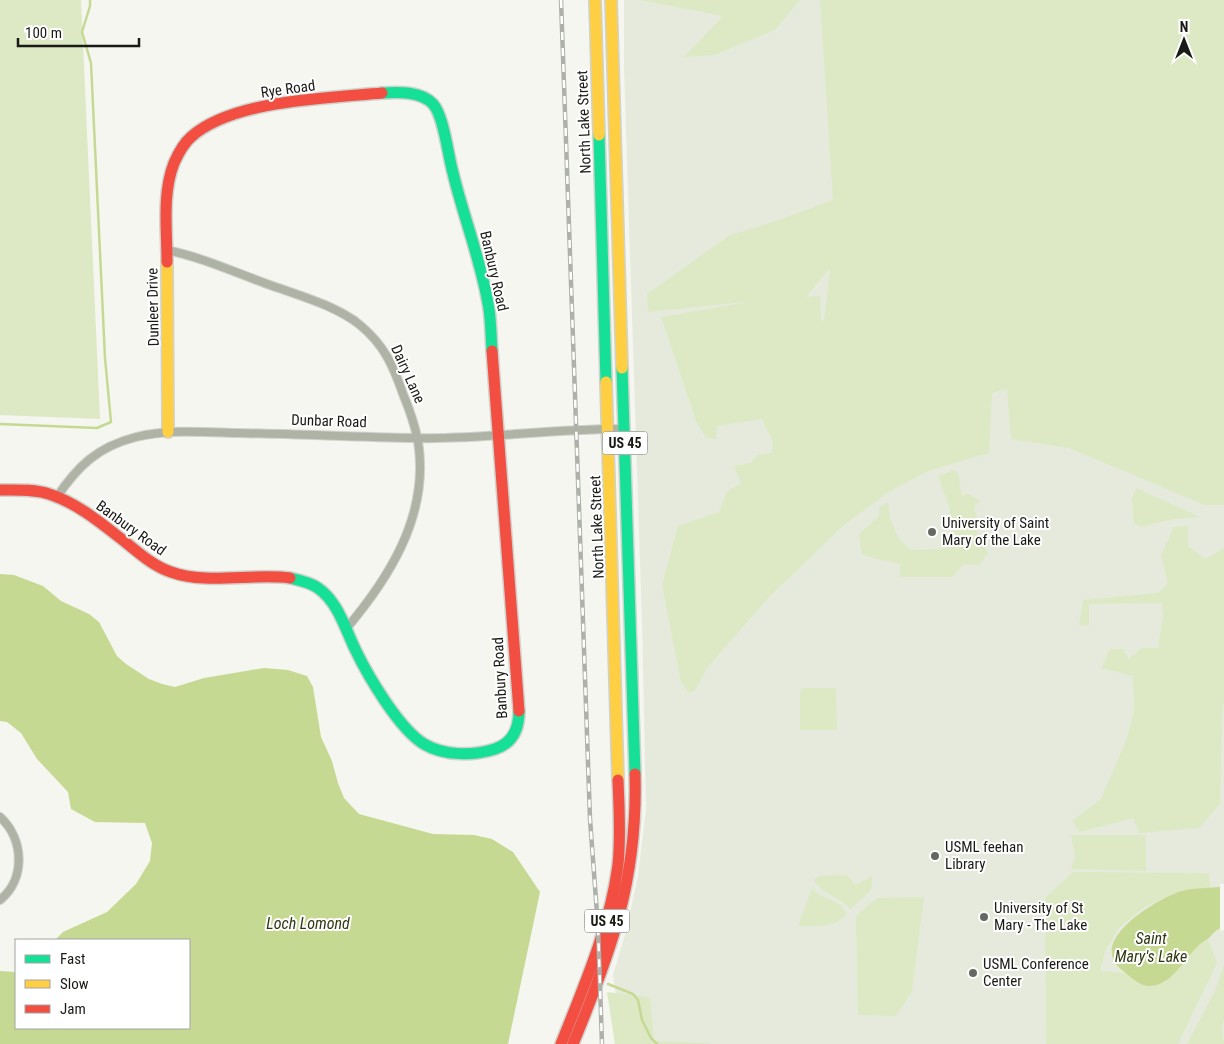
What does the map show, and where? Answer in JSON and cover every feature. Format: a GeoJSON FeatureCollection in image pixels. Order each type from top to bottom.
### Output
{"type":"FeatureCollection","features":[{"type":"Feature","properties":{"kind":"main road","name":"North Lake Street"},"geometry":{"type":"LineString","coordinates":[[561,1044],[602,936],[613,896],[620,851],[595,0]]}},
{"type":"Feature","properties":{"kind":"main road","name":"North Lake Street"},"geometry":{"type":"LineString","coordinates":[[574,1044],[615,934],[627,886],[633,846],[635,790],[611,0]]}},
{"type":"Feature","properties":{"kind":"main road","name":"Rye Road"},"geometry":{"type":"LineString","coordinates":[[168,182],[175,160],[190,137],[209,124],[241,112],[261,107],[305,101],[402,93],[420,96],[428,100],[435,106],[439,114]]}},
{"type":"Feature","properties":{"kind":"main road","name":"Banbury Road"},"geometry":{"type":"LineString","coordinates":[[0,490],[49,494],[99,522],[158,568],[177,574],[196,577],[284,578],[306,581],[327,595],[337,609],[360,660],[382,694],[399,718],[424,744],[444,751],[476,753],[493,750],[507,743],[513,737],[517,727],[518,700],[489,309],[480,267],[453,175],[439,114]]}},
{"type":"Feature","properties":{"kind":"main road","name":"Dunleer Drive"},"geometry":{"type":"LineString","coordinates":[[168,182],[166,250],[168,265],[166,290],[168,432]]}},
{"type":"Feature","properties":{"kind":"street","name":"Dairy Lane"},"geometry":{"type":"LineString","coordinates":[[166,250],[192,256],[333,310],[358,324],[381,346],[393,367],[410,410],[417,438],[420,474],[418,499],[410,526],[393,563],[380,584],[346,629]]}},
{"type":"Feature","properties":{"kind":"street","name":"Dunbar Road"},"geometry":{"type":"LineString","coordinates":[[56,498],[89,458],[100,451],[135,438],[168,432],[473,438],[498,435],[624,429]]}},
{"type":"Feature","properties":{"kind":"street"},"geometry":{"type":"LineString","coordinates":[[0,817],[8,824],[14,836],[19,864],[14,883],[0,900]]}},
{"type":"Feature","properties":{"kind":"shaded area"},"geometry":{"type":"Polygon","coordinates":[[[0,0],[81,0],[100,419],[0,415],[0,0]]]}},
{"type":"Feature","properties":{"kind":"shaded area","name":"University of Saint Mary of the Lake"},"geometry":{"type":"Polygon","coordinates":[[[624,0],[1224,0],[1224,1044],[619,1044],[617,1003],[613,975],[625,935],[638,876],[646,809],[642,623],[624,68],[624,0]]]}},
{"type":"Feature","properties":{"kind":"shaded area"},"geometry":{"type":"Polygon","coordinates":[[[640,0],[800,0],[775,30],[714,55],[684,57],[723,16],[640,0]]]}},
{"type":"Feature","properties":{"kind":"shaded area"},"geometry":{"type":"Polygon","coordinates":[[[820,0],[1224,0],[1224,505],[1205,505],[1069,448],[1011,439],[1007,389],[992,393],[989,453],[931,470],[890,491],[844,525],[770,596],[707,668],[695,690],[689,693],[681,682],[662,585],[678,526],[719,512],[727,491],[741,484],[734,466],[751,463],[757,455],[772,453],[773,442],[762,419],[717,426],[716,439],[706,438],[697,423],[661,317],[754,301],[648,312],[647,294],[730,235],[773,222],[833,200],[820,0]],[[830,268],[806,297],[820,296],[821,319],[824,322],[830,268]]]}},
{"type":"Feature","properties":{"kind":"shaded area"},"geometry":{"type":"Polygon","coordinates":[[[954,470],[958,473],[962,496],[967,493],[980,501],[974,507],[979,523],[977,534],[988,553],[979,565],[964,564],[952,577],[900,577],[900,564],[862,555],[859,534],[879,516],[879,507],[888,502],[890,519],[899,539],[911,550],[942,549],[956,536],[950,527],[950,508],[938,476],[954,470]]]}},
{"type":"Feature","properties":{"kind":"shaded area"},"geometry":{"type":"Polygon","coordinates":[[[1136,488],[1200,517],[1174,519],[1141,527],[1134,523],[1132,499],[1136,488]]]}},
{"type":"Feature","properties":{"kind":"shaded area"},"geometry":{"type":"Polygon","coordinates":[[[1188,526],[1188,546],[1205,559],[1224,548],[1224,700],[1220,804],[1199,828],[1139,833],[1133,818],[1080,832],[1072,821],[1101,799],[1127,738],[1134,711],[1133,676],[1101,668],[1110,649],[1123,649],[1129,659],[1142,648],[1158,648],[1163,615],[1162,603],[1089,604],[1089,625],[1079,626],[1083,600],[1158,593],[1168,583],[1161,555],[1174,527],[1188,526]]]}},
{"type":"Feature","properties":{"kind":"shaded area"},"geometry":{"type":"Polygon","coordinates":[[[802,688],[836,688],[837,730],[800,730],[800,695],[802,688]]]}},
{"type":"Feature","properties":{"kind":"shaded area"},"geometry":{"type":"Polygon","coordinates":[[[1071,835],[1146,835],[1146,871],[1071,869],[1075,856],[1071,835]]]}},
{"type":"Feature","properties":{"kind":"shaded area"},"geometry":{"type":"Polygon","coordinates":[[[1073,872],[1209,873],[1210,889],[1182,891],[1144,907],[1118,929],[1105,951],[1100,971],[1126,973],[1140,984],[1151,986],[1164,983],[1198,945],[1208,939],[1217,963],[1178,1044],[1046,1044],[1045,898],[1073,872]]]}},
{"type":"Feature","properties":{"kind":"shaded area"},"geometry":{"type":"Polygon","coordinates":[[[847,875],[855,885],[872,876],[870,891],[851,909],[821,889],[814,880],[819,876],[847,875]]]}},
{"type":"Feature","properties":{"kind":"shaded area"},"geometry":{"type":"Polygon","coordinates":[[[812,888],[818,894],[841,905],[847,915],[830,924],[798,926],[812,888]]]}},
{"type":"Feature","properties":{"kind":"shaded area"},"geometry":{"type":"Polygon","coordinates":[[[924,897],[912,991],[896,1016],[858,1015],[856,916],[877,898],[924,897]]]}},
{"type":"Feature","properties":{"kind":"shaded area"},"geometry":{"type":"Polygon","coordinates":[[[1224,965],[1224,1019],[1222,1027],[1224,1044],[1187,1044],[1215,991],[1224,965]]]}},
{"type":"Feature","properties":{"kind":"shaded area"},"geometry":{"type":"Polygon","coordinates":[[[607,992],[650,997],[654,1041],[711,1044],[615,1044],[607,992]]]}},
{"type":"Feature","properties":{"kind":"water","name":"Loch Lomond"},"geometry":{"type":"Polygon","coordinates":[[[0,574],[14,575],[43,586],[61,601],[89,614],[99,622],[117,656],[149,679],[162,684],[175,687],[204,678],[264,668],[288,670],[307,676],[313,687],[321,737],[332,761],[338,783],[344,798],[359,814],[433,834],[474,835],[492,839],[513,852],[540,892],[508,1044],[0,1044],[0,971],[15,972],[15,1029],[190,1029],[190,939],[56,939],[63,932],[107,912],[136,884],[150,861],[152,843],[145,823],[95,822],[71,809],[68,792],[37,759],[21,733],[7,722],[0,721],[0,574]]]}},
{"type":"Feature","properties":{"kind":"water","name":"Saint Mary's Lake"},"geometry":{"type":"Polygon","coordinates":[[[1224,886],[1224,927],[1200,944],[1177,971],[1165,981],[1158,985],[1143,985],[1122,970],[1113,959],[1112,946],[1118,934],[1143,911],[1157,902],[1182,891],[1224,886]]]}},
{"type":"Feature","properties":{"kind":"pier"},"geometry":{"type":"Polygon","coordinates":[[[1220,884],[1224,884],[1224,930],[1220,931],[1220,884]]]}},
{"type":"Feature","properties":{"kind":"waterway"},"geometry":{"type":"LineString","coordinates":[[0,424],[97,428],[111,422],[105,358],[91,63],[82,32],[90,0]]}},
{"type":"Feature","properties":{"kind":"waterway"},"geometry":{"type":"LineString","coordinates":[[608,984],[633,994],[638,1000],[642,1020],[651,1038],[657,1044]]}},
{"type":"Feature","properties":{"kind":"railway"},"geometry":{"type":"LineString","coordinates":[[561,0],[590,819],[598,927],[602,1044]]}},
{"type":"Feature","properties":{"kind":"traffic: fast"},"geometry":{"type":"LineString","coordinates":[[382,93],[402,93],[422,97],[433,104],[440,117],[457,190],[486,292],[490,314],[492,351]]}},
{"type":"Feature","properties":{"kind":"traffic: fast"},"geometry":{"type":"LineString","coordinates":[[599,135],[606,382]]}},
{"type":"Feature","properties":{"kind":"traffic: fast"},"geometry":{"type":"LineString","coordinates":[[622,368],[635,774]]}},
{"type":"Feature","properties":{"kind":"traffic: fast"},"geometry":{"type":"LineString","coordinates":[[290,578],[315,586],[331,600],[355,649],[385,701],[404,727],[424,744],[440,751],[459,754],[495,749],[511,739],[518,724],[519,711]]}},
{"type":"Feature","properties":{"kind":"traffic: slow"},"geometry":{"type":"LineString","coordinates":[[595,0],[599,135]]}},
{"type":"Feature","properties":{"kind":"traffic: slow"},"geometry":{"type":"LineString","coordinates":[[611,0],[622,368]]}},
{"type":"Feature","properties":{"kind":"traffic: slow"},"geometry":{"type":"LineString","coordinates":[[167,262],[168,432]]}},
{"type":"Feature","properties":{"kind":"traffic: slow"},"geometry":{"type":"LineString","coordinates":[[606,382],[618,780]]}},
{"type":"Feature","properties":{"kind":"traffic: jam"},"geometry":{"type":"LineString","coordinates":[[167,262],[166,212],[170,175],[183,146],[191,137],[209,125],[231,115],[255,108],[309,99],[382,93]]}},
{"type":"Feature","properties":{"kind":"traffic: jam"},"geometry":{"type":"LineString","coordinates":[[492,351],[519,711]]}},
{"type":"Feature","properties":{"kind":"traffic: jam"},"geometry":{"type":"LineString","coordinates":[[0,490],[37,491],[59,498],[79,508],[98,521],[152,563],[171,572],[199,578],[290,578]]}},
{"type":"Feature","properties":{"kind":"traffic: jam"},"geometry":{"type":"LineString","coordinates":[[573,1044],[600,977],[620,913],[632,847],[635,812],[635,774]]}},
{"type":"Feature","properties":{"kind":"traffic: jam"},"geometry":{"type":"LineString","coordinates":[[561,1044],[603,934],[614,888],[618,865],[620,822],[618,780]]}},
{"type":"Feature","properties":{"kind":"place","name":"University of Saint Mary of the Lake"},"geometry":{"type":"Point","coordinates":[932,532]}},
{"type":"Feature","properties":{"kind":"place","name":"USML feehan Library"},"geometry":{"type":"Point","coordinates":[935,856]}},
{"type":"Feature","properties":{"kind":"place","name":"University of St Mary - The Lake"},"geometry":{"type":"Point","coordinates":[984,917]}},
{"type":"Feature","properties":{"kind":"place","name":"USML Conference Center"},"geometry":{"type":"Point","coordinates":[973,973]}}]}
